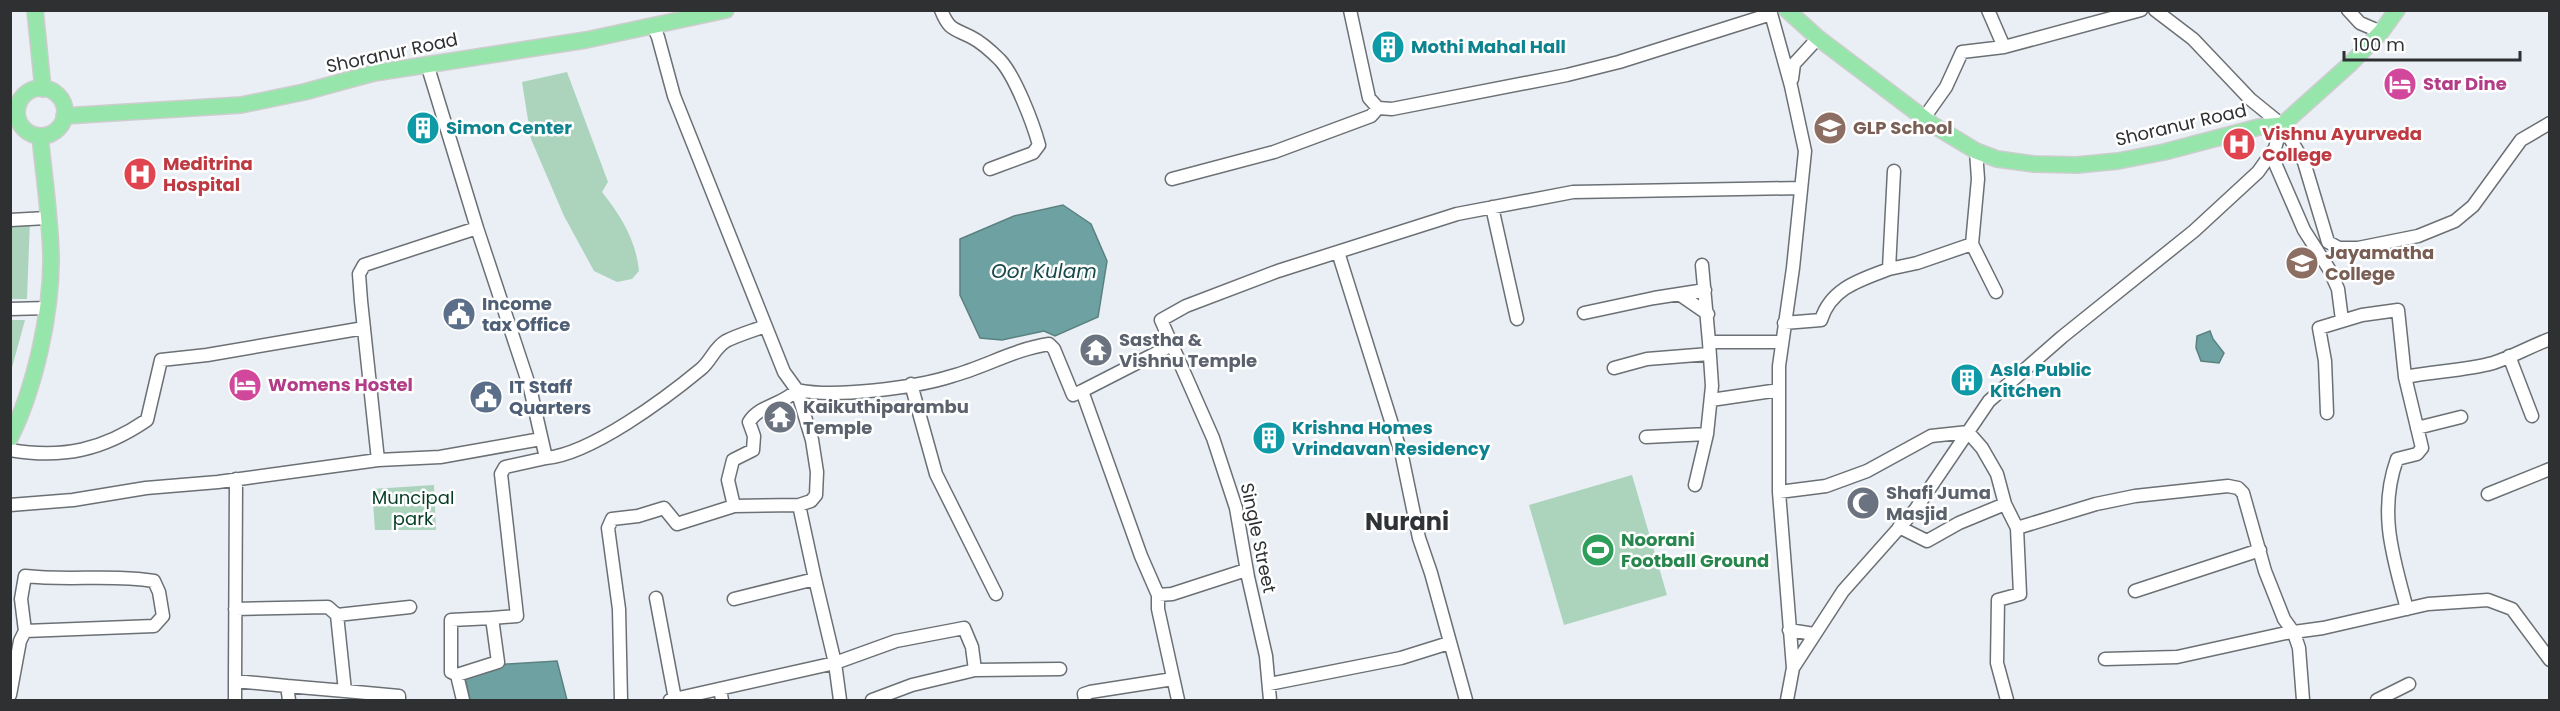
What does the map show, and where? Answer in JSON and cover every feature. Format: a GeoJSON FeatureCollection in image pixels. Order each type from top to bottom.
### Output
{"type":"FeatureCollection","features":[{"type":"Feature","properties":{"kind":"main road"},"geometry":{"type":"LineString","coordinates":[[35,10],[43,89]]}},
{"type":"Feature","properties":{"kind":"main road","name":"Shoranur Road"},"geometry":{"type":"LineString","coordinates":[[64,116],[241,105],[304,92],[374,73],[586,40],[726,10]]}},
{"type":"Feature","properties":{"kind":"main road","name":"Shoranur Road"},"geometry":{"type":"LineString","coordinates":[[1786,10],[1818,38],[1924,118],[1976,151],[1997,159],[2034,164],[2097,163],[2273,136],[2350,64],[2397,10]]}},
{"type":"Feature","properties":{"kind":"main road","name":"Shoranur Road"},"geometry":{"type":"LineString","coordinates":[[2380,32],[2406,10]]}},
{"type":"Feature","properties":{"kind":"main road"},"geometry":{"type":"LineString","coordinates":[[43,89],[57,95],[62,101],[64,116],[58,128],[47,135],[40,136],[26,131],[14,112],[28,92],[43,89]]}},
{"type":"Feature","properties":{"kind":"main road"},"geometry":{"type":"LineString","coordinates":[[10,438],[36,364],[48,308],[51,256],[40,136]]}},
{"type":"Feature","properties":{"kind":"street"},"geometry":{"type":"LineString","coordinates":[[941,10],[947,24],[954,30],[972,37],[1002,62],[1033,125],[1039,145],[1033,153],[990,169]]}},
{"type":"Feature","properties":{"kind":"street"},"geometry":{"type":"LineString","coordinates":[[1350,10],[1369,98],[1378,108],[1392,109],[1567,75],[1619,62],[1771,12],[1791,86],[1805,151],[1793,268],[1784,323],[1779,390],[1779,492],[1793,668],[1786,700]]}},
{"type":"Feature","properties":{"kind":"street"},"geometry":{"type":"LineString","coordinates":[[1988,10],[2004,47]]}},
{"type":"Feature","properties":{"kind":"street"},"geometry":{"type":"LineString","coordinates":[[1924,118],[1946,87],[1962,52],[2004,47],[2141,10]]}},
{"type":"Feature","properties":{"kind":"street"},"geometry":{"type":"LineString","coordinates":[[2156,10],[2193,39],[2250,99],[2273,136],[2304,230],[2329,269],[2338,289],[2342,320]]}},
{"type":"Feature","properties":{"kind":"street"},"geometry":{"type":"LineString","coordinates":[[2348,10],[2360,23],[2380,32]]}},
{"type":"Feature","properties":{"kind":"street"},"geometry":{"type":"LineString","coordinates":[[621,700],[619,609],[608,528],[612,519],[638,516],[664,508],[676,524],[734,506],[799,505],[811,501],[816,495],[817,472],[812,440],[796,390],[784,372],[674,96],[653,26]]}},
{"type":"Feature","properties":{"kind":"street"},"geometry":{"type":"LineString","coordinates":[[1791,86],[1794,64],[1818,38]]}},
{"type":"Feature","properties":{"kind":"street"},"geometry":{"type":"LineString","coordinates":[[427,64],[477,228],[530,388],[546,458]]}},
{"type":"Feature","properties":{"kind":"street"},"geometry":{"type":"LineString","coordinates":[[1172,179],[1274,152],[1371,116],[1378,108]]}},
{"type":"Feature","properties":{"kind":"street"},"geometry":{"type":"LineString","coordinates":[[2273,136],[2304,162],[2314,189],[2328,242],[2338,248],[2358,248],[2409,238],[2455,221],[2473,206],[2522,140],[2550,123]]}},
{"type":"Feature","properties":{"kind":"street"},"geometry":{"type":"LineString","coordinates":[[1793,668],[1843,591],[1915,510],[1989,401],[2062,337],[2194,231],[2258,172],[2273,136]]}},
{"type":"Feature","properties":{"kind":"street"},"geometry":{"type":"LineString","coordinates":[[1976,151],[1978,179],[1972,244],[1996,292]]}},
{"type":"Feature","properties":{"kind":"street"},"geometry":{"type":"LineString","coordinates":[[1888,269],[1894,171]]}},
{"type":"Feature","properties":{"kind":"street"},"geometry":{"type":"LineString","coordinates":[[1466,700],[1419,538],[1402,456],[1338,252],[1398,234],[1428,222],[1573,192],[1801,188]]}},
{"type":"Feature","properties":{"kind":"street"},"geometry":{"type":"LineString","coordinates":[[1492,207],[1517,319]]}},
{"type":"Feature","properties":{"kind":"street"},"geometry":{"type":"LineString","coordinates":[[10,220],[47,218]]}},
{"type":"Feature","properties":{"kind":"street"},"geometry":{"type":"LineString","coordinates":[[378,460],[359,274],[364,265],[477,228]]}},
{"type":"Feature","properties":{"kind":"street"},"geometry":{"type":"LineString","coordinates":[[1784,323],[1821,320],[1824,309],[1845,286],[1888,269],[1917,263],[1972,244]]}},
{"type":"Feature","properties":{"kind":"street","name":"Single Street"},"geometry":{"type":"LineString","coordinates":[[1270,700],[1269,684],[1236,508],[1213,438],[1161,320],[1186,306],[1278,271],[1338,252]]}},
{"type":"Feature","properties":{"kind":"street"},"geometry":{"type":"LineString","coordinates":[[1695,485],[1707,434],[1712,386],[1708,314],[1702,265]]}},
{"type":"Feature","properties":{"kind":"street"},"geometry":{"type":"LineString","coordinates":[[1584,314],[1705,290]]}},
{"type":"Feature","properties":{"kind":"street"},"geometry":{"type":"LineString","coordinates":[[1679,294],[1708,314]]}},
{"type":"Feature","properties":{"kind":"street"},"geometry":{"type":"LineString","coordinates":[[10,309],[48,308]]}},
{"type":"Feature","properties":{"kind":"street"},"geometry":{"type":"LineString","coordinates":[[2327,413],[2325,362],[2319,328],[2342,320],[2398,310],[2405,376],[2422,448],[2417,454],[2397,459],[2386,510],[2396,568],[2407,609]]}},
{"type":"Feature","properties":{"kind":"street"},"geometry":{"type":"LineString","coordinates":[[492,618],[498,662],[457,675],[451,672],[451,620],[517,616],[501,474],[505,466],[560,457],[623,425],[687,381],[705,365],[725,341],[765,326]]}},
{"type":"Feature","properties":{"kind":"street"},"geometry":{"type":"LineString","coordinates":[[10,450],[38,455],[66,454],[131,431],[147,420],[160,360],[207,355],[364,328]]}},
{"type":"Feature","properties":{"kind":"street"},"geometry":{"type":"LineString","coordinates":[[2405,376],[2431,371],[2454,372],[2496,362],[2550,339]]}},
{"type":"Feature","properties":{"kind":"street"},"geometry":{"type":"LineString","coordinates":[[1614,368],[1647,359],[1709,348],[1782,342]]}},
{"type":"Feature","properties":{"kind":"street"},"geometry":{"type":"LineString","coordinates":[[796,390],[814,394],[911,384],[952,376],[1007,355],[1049,344],[1054,349],[1073,395],[1175,350]]}},
{"type":"Feature","properties":{"kind":"street"},"geometry":{"type":"LineString","coordinates":[[2509,356],[2532,417]]}},
{"type":"Feature","properties":{"kind":"street"},"geometry":{"type":"LineString","coordinates":[[911,384],[936,474],[996,594]]}},
{"type":"Feature","properties":{"kind":"street"},"geometry":{"type":"LineString","coordinates":[[734,506],[728,480],[733,460],[753,450],[754,435],[749,422],[754,413],[781,403],[796,390]]}},
{"type":"Feature","properties":{"kind":"street"},"geometry":{"type":"LineString","coordinates":[[1711,400],[1779,390]]}},
{"type":"Feature","properties":{"kind":"street"},"geometry":{"type":"LineString","coordinates":[[1082,391],[1141,556],[1158,595],[1158,609],[1178,700]]}},
{"type":"Feature","properties":{"kind":"street"},"geometry":{"type":"LineString","coordinates":[[2417,428],[2461,417]]}},
{"type":"Feature","properties":{"kind":"street"},"geometry":{"type":"LineString","coordinates":[[1779,492],[1826,486],[1867,471],[1932,436],[1968,432]]}},
{"type":"Feature","properties":{"kind":"street"},"geometry":{"type":"LineString","coordinates":[[1968,432],[1982,448],[1997,474],[2005,504],[2017,528],[2020,594],[1998,600],[1997,663],[2007,700]]}},
{"type":"Feature","properties":{"kind":"street"},"geometry":{"type":"LineString","coordinates":[[1646,437],[1707,434]]}},
{"type":"Feature","properties":{"kind":"street"},"geometry":{"type":"LineString","coordinates":[[10,505],[378,460],[440,457],[541,439]]}},
{"type":"Feature","properties":{"kind":"street"},"geometry":{"type":"LineString","coordinates":[[2488,494],[2550,469]]}},
{"type":"Feature","properties":{"kind":"street"},"geometry":{"type":"LineString","coordinates":[[235,700],[236,479]]}},
{"type":"Feature","properties":{"kind":"street"},"geometry":{"type":"LineString","coordinates":[[2017,528],[2096,504],[2134,496],[2228,486],[2238,488],[2243,493],[2284,620],[2294,633],[2299,648],[2303,700]]}},
{"type":"Feature","properties":{"kind":"street"},"geometry":{"type":"LineString","coordinates":[[1899,527],[1927,541],[1959,523],[2005,504]]}},
{"type":"Feature","properties":{"kind":"street"},"geometry":{"type":"LineString","coordinates":[[799,505],[835,663],[840,700]]}},
{"type":"Feature","properties":{"kind":"street"},"geometry":{"type":"LineString","coordinates":[[2135,591],[2260,550]]}},
{"type":"Feature","properties":{"kind":"street"},"geometry":{"type":"LineString","coordinates":[[1158,595],[1172,594],[1246,570]]}},
{"type":"Feature","properties":{"kind":"street"},"geometry":{"type":"LineString","coordinates":[[10,694],[25,631],[21,599],[26,576],[56,579],[129,577],[154,581],[159,592],[163,616],[154,626],[25,631]]}},
{"type":"Feature","properties":{"kind":"street"},"geometry":{"type":"LineString","coordinates":[[734,599],[815,579]]}},
{"type":"Feature","properties":{"kind":"street"},"geometry":{"type":"LineString","coordinates":[[656,598],[672,700],[721,694],[835,663],[896,641],[964,628],[972,647],[975,670]]}},
{"type":"Feature","properties":{"kind":"street"},"geometry":{"type":"LineString","coordinates":[[2105,659],[2177,657],[2428,604],[2488,600],[2515,612],[2550,660]]}},
{"type":"Feature","properties":{"kind":"street"},"geometry":{"type":"LineString","coordinates":[[235,609],[328,607],[337,615],[345,691]]}},
{"type":"Feature","properties":{"kind":"street"},"geometry":{"type":"LineString","coordinates":[[337,615],[410,607]]}},
{"type":"Feature","properties":{"kind":"street"},"geometry":{"type":"LineString","coordinates":[[1789,630],[1814,634]]}},
{"type":"Feature","properties":{"kind":"street"},"geometry":{"type":"LineString","coordinates":[[1269,684],[1401,658],[1449,643]]}},
{"type":"Feature","properties":{"kind":"street"},"geometry":{"type":"LineString","coordinates":[[872,700],[912,685],[975,670],[1060,669]]}},
{"type":"Feature","properties":{"kind":"street"},"geometry":{"type":"LineString","coordinates":[[457,675],[463,700]]}},
{"type":"Feature","properties":{"kind":"street"},"geometry":{"type":"LineString","coordinates":[[1085,700],[1084,694],[1090,692],[1173,679]]}},
{"type":"Feature","properties":{"kind":"street"},"geometry":{"type":"LineString","coordinates":[[235,681],[399,696],[399,700]]}},
{"type":"Feature","properties":{"kind":"street"},"geometry":{"type":"LineString","coordinates":[[2377,700],[2409,684]]}},
{"type":"Feature","properties":{"kind":"street"},"geometry":{"type":"LineString","coordinates":[[287,686],[289,700]]}},
{"type":"Feature","properties":{"kind":"green space"},"geometry":{"type":"Polygon","coordinates":[[[567,72],[608,182],[602,192],[621,219],[635,249],[639,271],[632,279],[617,282],[594,271],[564,216],[531,139],[522,82],[567,72]]]}},
{"type":"Feature","properties":{"kind":"green space"},"geometry":{"type":"Polygon","coordinates":[[[10,220],[30,220],[27,299],[11,299],[10,220]]]}},
{"type":"Feature","properties":{"kind":"green space"},"geometry":{"type":"Polygon","coordinates":[[[10,320],[25,320],[11,371],[10,320]]]}},
{"type":"Feature","properties":{"kind":"green space","name":"Noorani Football Ground"},"geometry":{"type":"Polygon","coordinates":[[[1632,475],[1667,595],[1564,625],[1529,505],[1632,475]]]}},
{"type":"Feature","properties":{"kind":"green space","name":"Muncipal park"},"geometry":{"type":"Polygon","coordinates":[[[434,485],[436,530],[375,530],[372,489],[434,485]]]}},
{"type":"Feature","properties":{"kind":"water","name":"Oor Kulam"},"geometry":{"type":"Polygon","coordinates":[[[1063,205],[1091,224],[1107,261],[1098,317],[1055,336],[1044,331],[1002,340],[980,338],[960,295],[960,239],[1014,216],[1063,205]]]}},
{"type":"Feature","properties":{"kind":"water"},"geometry":{"type":"Polygon","coordinates":[[[2210,331],[2224,353],[2219,363],[2201,361],[2196,348],[2197,336],[2210,331]]]}},
{"type":"Feature","properties":{"kind":"water"},"geometry":{"type":"Polygon","coordinates":[[[557,661],[567,700],[470,700],[465,678],[506,664],[557,661]]]}},
{"type":"Feature","properties":{"kind":"place","name":"Mothi Mahal Hall"},"geometry":{"type":"Point","coordinates":[1388,47]}},
{"type":"Feature","properties":{"kind":"place","name":"Star Dine"},"geometry":{"type":"Point","coordinates":[2400,84]}},
{"type":"Feature","properties":{"kind":"place","name":"Simon Center"},"geometry":{"type":"Point","coordinates":[423,128]}},
{"type":"Feature","properties":{"kind":"place","name":"GLP School"},"geometry":{"type":"Point","coordinates":[1830,128]}},
{"type":"Feature","properties":{"kind":"place","name":"Vishnu Ayurveda College"},"geometry":{"type":"Point","coordinates":[2239,144]}},
{"type":"Feature","properties":{"kind":"place","name":"Meditrina Hospital"},"geometry":{"type":"Point","coordinates":[140,174]}},
{"type":"Feature","properties":{"kind":"place","name":"Jayamatha College"},"geometry":{"type":"Point","coordinates":[2302,263]}},
{"type":"Feature","properties":{"kind":"place","name":"Income tax Office"},"geometry":{"type":"Point","coordinates":[459,314]}},
{"type":"Feature","properties":{"kind":"place","name":"Sastha & Vishnu Temple"},"geometry":{"type":"Point","coordinates":[1096,350]}},
{"type":"Feature","properties":{"kind":"place","name":"Asla Public Kitchen"},"geometry":{"type":"Point","coordinates":[1967,380]}},
{"type":"Feature","properties":{"kind":"place","name":"Womens Hostel"},"geometry":{"type":"Point","coordinates":[245,385]}},
{"type":"Feature","properties":{"kind":"place","name":"IT Staff Quarters"},"geometry":{"type":"Point","coordinates":[486,397]}},
{"type":"Feature","properties":{"kind":"place","name":"Kaikuthiparambu Temple"},"geometry":{"type":"Point","coordinates":[780,417]}},
{"type":"Feature","properties":{"kind":"place","name":"Krishna Homes Vrindavan Residency"},"geometry":{"type":"Point","coordinates":[1269,438]}},
{"type":"Feature","properties":{"kind":"place","name":"Shafi Juma Masjid"},"geometry":{"type":"Point","coordinates":[1863,503]}},
{"type":"Feature","properties":{"kind":"place","name":"Noorani Football Ground"},"geometry":{"type":"Point","coordinates":[1598,550]}},
{"type":"Feature","properties":{"kind":"district","name":"Nurani"},"geometry":{"type":"Point","coordinates":[1407,522]}}]}
